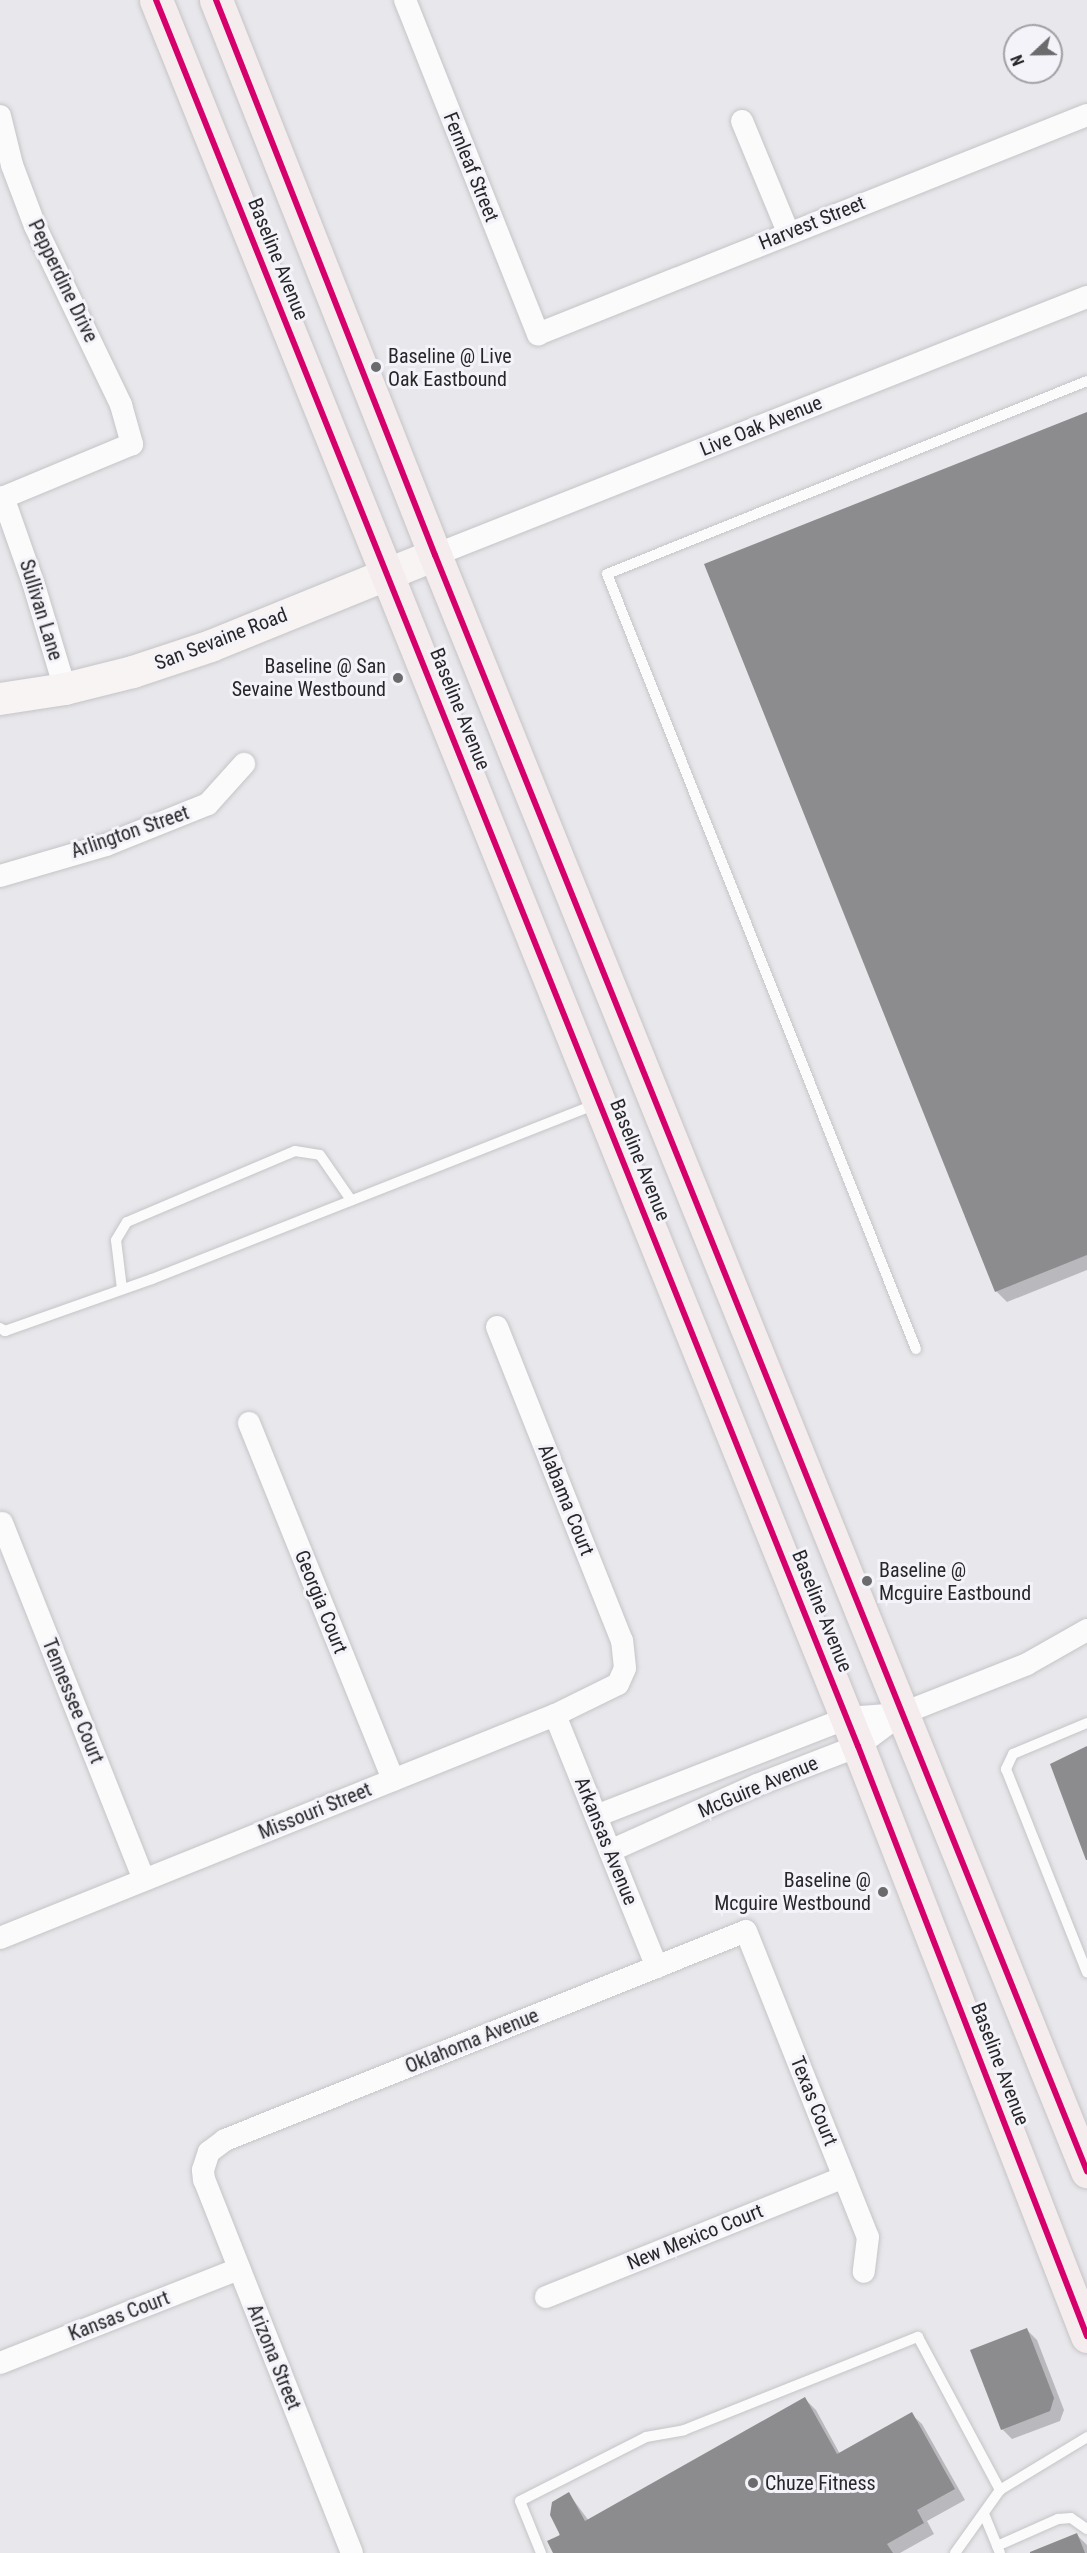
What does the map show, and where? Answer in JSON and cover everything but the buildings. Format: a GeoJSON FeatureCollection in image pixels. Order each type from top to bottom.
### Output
{"type":"FeatureCollection","features":[{"type":"Feature","properties":{"kind":"main road","name":"Baseline Avenue"},"geometry":{"type":"LineString","coordinates":[[156,0],[853,1732],[1087,2336]]}},
{"type":"Feature","properties":{"kind":"main road","name":"Baseline Avenue"},"geometry":{"type":"LineString","coordinates":[[216,0],[435,555],[1087,2171]]}},
{"type":"Feature","properties":{"kind":"street","name":"Fernleaf Street"},"geometry":{"type":"LineString","coordinates":[[405,0],[538,334]]}},
{"type":"Feature","properties":{"kind":"street","name":"Harvest Street"},"geometry":{"type":"LineString","coordinates":[[538,334],[1087,114]]}},
{"type":"Feature","properties":{"kind":"street","name":"Pepperdine Drive"},"geometry":{"type":"LineString","coordinates":[[0,116],[12,165],[35,226],[121,405],[132,444],[1,498]]}},
{"type":"Feature","properties":{"kind":"street"},"geometry":{"type":"LineString","coordinates":[[742,121],[788,232]]}},
{"type":"Feature","properties":{"kind":"street","name":"Live Oak Avenue"},"geometry":{"type":"LineString","coordinates":[[435,555],[1087,297]]}},
{"type":"Feature","properties":{"kind":"street","name":"Sullivan Lane"},"geometry":{"type":"LineString","coordinates":[[1,498],[33,582],[64,689]]}},
{"type":"Feature","properties":{"kind":"street","name":"San Sevaine Road"},"geometry":{"type":"LineString","coordinates":[[0,699],[64,689],[133,672],[211,646],[435,555]]}},
{"type":"Feature","properties":{"kind":"street","name":"Arlington Street"},"geometry":{"type":"LineString","coordinates":[[0,876],[30,864],[105,845],[208,804],[244,764]]}},
{"type":"Feature","properties":{"kind":"street","name":"Alabama Court"},"geometry":{"type":"LineString","coordinates":[[497,1327],[622,1641],[624,1676]]}},
{"type":"Feature","properties":{"kind":"street","name":"Georgia Court"},"geometry":{"type":"LineString","coordinates":[[249,1423],[393,1780]]}},
{"type":"Feature","properties":{"kind":"street","name":"Tennessee Court"},"geometry":{"type":"LineString","coordinates":[[2,1523],[144,1880]]}},
{"type":"Feature","properties":{"kind":"street","name":"McGuire Avenue"},"geometry":{"type":"LineString","coordinates":[[596,1816],[623,1805],[853,1732],[901,1714],[1027,1664],[1087,1630]]}},
{"type":"Feature","properties":{"kind":"street","name":"Missouri Street"},"geometry":{"type":"LineString","coordinates":[[0,1938],[555,1715],[599,1696],[624,1676]]}},
{"type":"Feature","properties":{"kind":"street","name":"Arkansas Avenue"},"geometry":{"type":"LineString","coordinates":[[555,1715],[657,1967]]}},
{"type":"Feature","properties":{"kind":"street","name":"McGuire Avenue"},"geometry":{"type":"LineString","coordinates":[[610,1851],[757,1785],[853,1732]]}},
{"type":"Feature","properties":{"kind":"street","name":"Oklahoma Avenue"},"geometry":{"type":"LineString","coordinates":[[204,2160],[225,2140],[747,1931]]}},
{"type":"Feature","properties":{"kind":"street","name":"Texas Court"},"geometry":{"type":"LineString","coordinates":[[747,1931],[868,2237],[864,2272]]}},
{"type":"Feature","properties":{"kind":"street","name":"Arizona Street"},"geometry":{"type":"LineString","coordinates":[[204,2160],[204,2180],[352,2553]]}},
{"type":"Feature","properties":{"kind":"street","name":"New Mexico Court"},"geometry":{"type":"LineString","coordinates":[[546,2297],[844,2178]]}},
{"type":"Feature","properties":{"kind":"street","name":"Kansas Court"},"geometry":{"type":"LineString","coordinates":[[0,2362],[239,2269]]}},
{"type":"Feature","properties":{"kind":"lane"},"geometry":{"type":"LineString","coordinates":[[916,1349],[607,574],[1087,381]]}},
{"type":"Feature","properties":{"kind":"lane"},"geometry":{"type":"LineString","coordinates":[[0,1328],[5,1331],[122,1289],[600,1103]]}},
{"type":"Feature","properties":{"kind":"lane"},"geometry":{"type":"LineString","coordinates":[[122,1289],[116,1240],[127,1222],[296,1151],[320,1155],[351,1200]]}},
{"type":"Feature","properties":{"kind":"lane"},"geometry":{"type":"LineString","coordinates":[[1087,1723],[1013,1754],[1006,1769],[1087,1973]]}},
{"type":"Feature","properties":{"kind":"lane"},"geometry":{"type":"LineString","coordinates":[[541,2553],[520,2501],[646,2437],[684,2430],[918,2337],[999,2490]]}},
{"type":"Feature","properties":{"kind":"lane"},"geometry":{"type":"LineString","coordinates":[[955,2553],[999,2490],[1087,2437]]}},
{"type":"Feature","properties":{"kind":"lane"},"geometry":{"type":"LineString","coordinates":[[984,2514],[999,2549],[1058,2519],[1071,2518],[1087,2529]]}},
{"type":"Feature","properties":{"kind":"cycle path"},"geometry":{"type":"LineString","coordinates":[[156,0],[858,1746],[1087,2336]]}},
{"type":"Feature","properties":{"kind":"cycle path"},"geometry":{"type":"LineString","coordinates":[[216,0],[435,555],[1087,2171]]}},
{"type":"Feature","properties":{"kind":"place","name":"Baseline @ Live Oak Eastbound"},"geometry":{"type":"Point","coordinates":[376,367]}},
{"type":"Feature","properties":{"kind":"place","name":"Baseline @ San Sevaine Westbound"},"geometry":{"type":"Point","coordinates":[398,678]}},
{"type":"Feature","properties":{"kind":"place","name":"Baseline @ Mcguire Eastbound"},"geometry":{"type":"Point","coordinates":[867,1581]}},
{"type":"Feature","properties":{"kind":"place","name":"Baseline @ Mcguire Westbound"},"geometry":{"type":"Point","coordinates":[883,1892]}},
{"type":"Feature","properties":{"kind":"place","name":"Chuze Fitness"},"geometry":{"type":"Point","coordinates":[753,2483]}}]}
